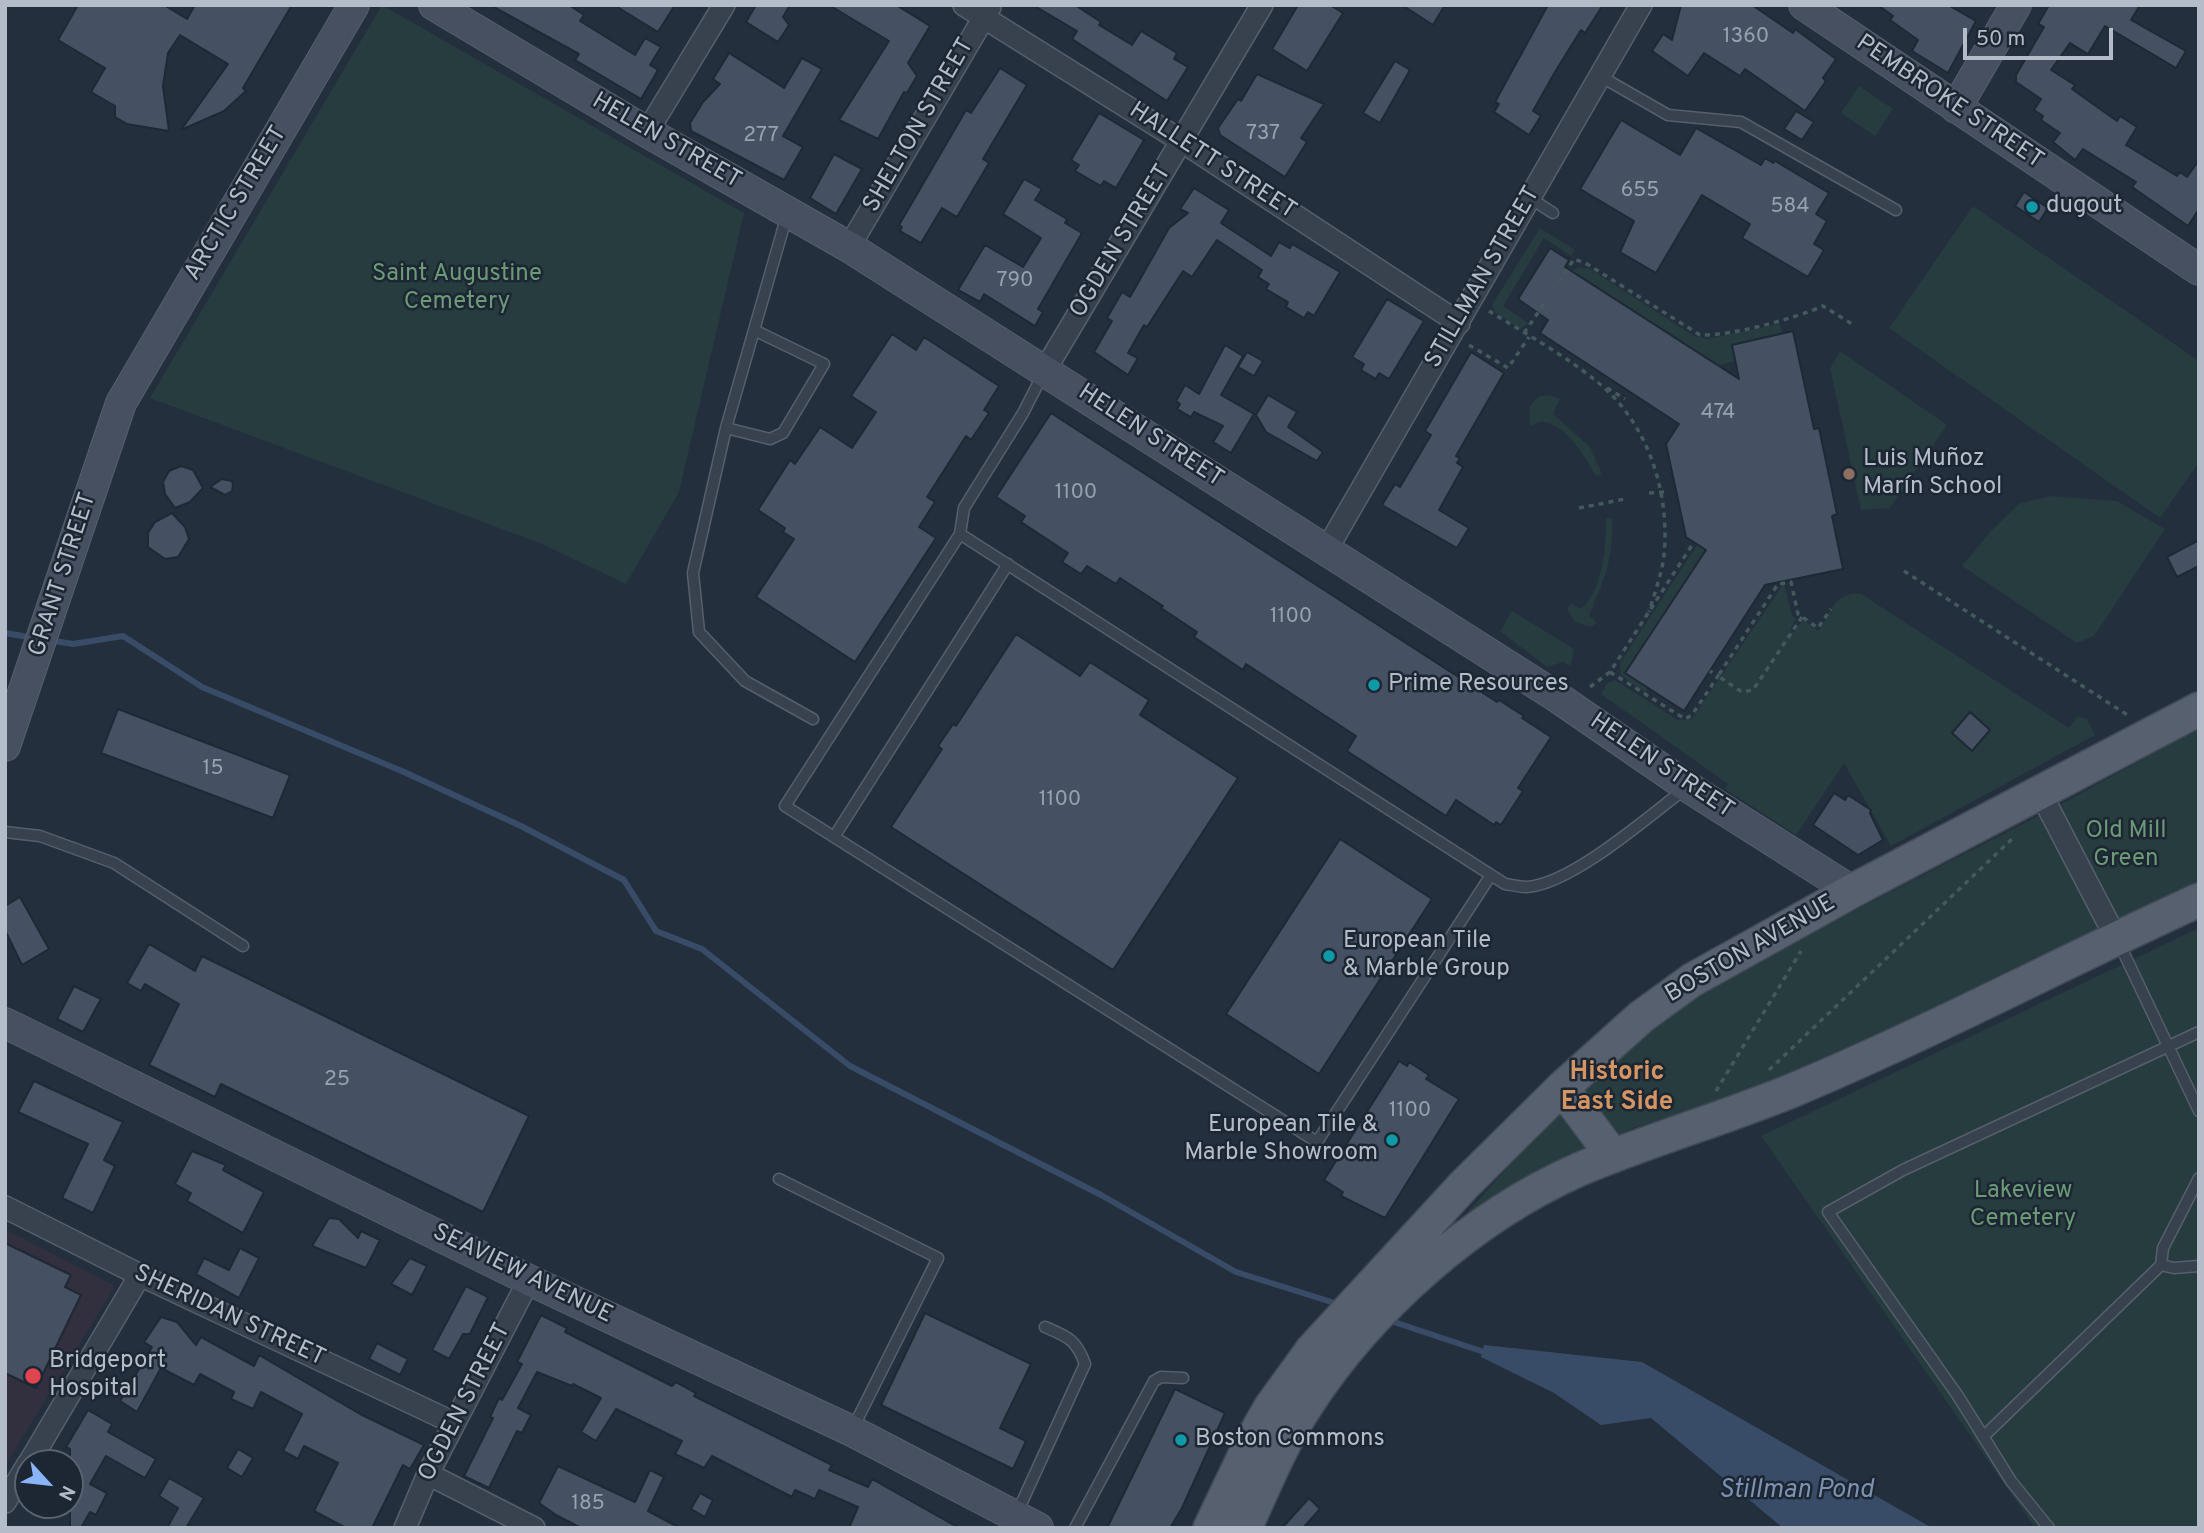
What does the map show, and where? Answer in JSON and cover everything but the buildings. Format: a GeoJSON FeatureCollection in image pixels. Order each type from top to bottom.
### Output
{"type":"FeatureCollection","features":[{"type":"Feature","properties":{"kind":"main road","name":"BOSTON AVENUE"},"geometry":{"type":"LineString","coordinates":[[1210,1528],[1270,1408],[1326,1355],[1372,1305],[1464,1185],[1562,1088],[1641,1017],[1692,980],[1852,891],[2199,709]]}},
{"type":"Feature","properties":{"kind":"main road","name":"BOSTON AVENUE"},"geometry":{"type":"LineString","coordinates":[[1372,1305],[1426,1270],[1483,1224],[1545,1186],[1613,1156],[1790,1091],[2199,900]]}},
{"type":"Feature","properties":{"kind":"main road"},"geometry":{"type":"LineString","coordinates":[[1562,1088],[1613,1156]]}},
{"type":"Feature","properties":{"kind":"main road","name":"BOSTON AVENUE"},"geometry":{"type":"LineString","coordinates":[[1245,1528],[1305,1407],[1326,1355]]}},
{"type":"Feature","properties":{"kind":"street","name":"ARCTIC STREET"},"geometry":{"type":"LineString","coordinates":[[121,404],[354,5]]}},
{"type":"Feature","properties":{"kind":"street","name":"HELEN STREET"},"geometry":{"type":"LineString","coordinates":[[434,5],[647,132],[849,247],[1327,549],[1557,697],[1688,787],[1852,891]]}},
{"type":"Feature","properties":{"kind":"street"},"geometry":{"type":"LineString","coordinates":[[647,132],[724,5]]}},
{"type":"Feature","properties":{"kind":"street","name":"HALLETT STREET"},"geometry":{"type":"LineString","coordinates":[[964,5],[987,11],[1459,323]]}},
{"type":"Feature","properties":{"kind":"street","name":"OGDEN STREET"},"geometry":{"type":"LineString","coordinates":[[1045,370],[1183,142],[1262,5]]}},
{"type":"Feature","properties":{"kind":"street","name":"STILLMAN STREET"},"geometry":{"type":"LineString","coordinates":[[1327,549],[1641,5]]}},
{"type":"Feature","properties":{"kind":"street","name":"PEMBROKE STREET"},"geometry":{"type":"LineString","coordinates":[[1804,5],[2199,270]]}},
{"type":"Feature","properties":{"kind":"street"},"geometry":{"type":"LineString","coordinates":[[1956,108],[2016,5]]}},
{"type":"Feature","properties":{"kind":"street","name":"SHELTON STREET"},"geometry":{"type":"LineString","coordinates":[[849,247],[987,11]]}},
{"type":"Feature","properties":{"kind":"street","name":"GRANT STREET"},"geometry":{"type":"LineString","coordinates":[[5,746],[52,616],[121,404]]}},
{"type":"Feature","properties":{"kind":"street"},"geometry":{"type":"LineString","coordinates":[[2040,792],[2116,937]]}},
{"type":"Feature","properties":{"kind":"street","name":"SEAVIEW AVENUE"},"geometry":{"type":"LineString","coordinates":[[5,1023],[529,1280],[852,1431],[1027,1522]]}},
{"type":"Feature","properties":{"kind":"street","name":"SHERIDAN STREET"},"geometry":{"type":"LineString","coordinates":[[5,1207],[140,1275],[454,1423]]}},
{"type":"Feature","properties":{"kind":"street"},"geometry":{"type":"LineString","coordinates":[[36,1449],[140,1275]]}},
{"type":"Feature","properties":{"kind":"street","name":"OGDEN STREET"},"geometry":{"type":"LineString","coordinates":[[405,1528],[428,1474],[529,1280]]}},
{"type":"Feature","properties":{"kind":"street"},"geometry":{"type":"LineString","coordinates":[[428,1474],[534,1528]]}},
{"type":"Feature","properties":{"kind":"street"},"geometry":{"type":"LineString","coordinates":[[5,1502],[14,1487]]}},
{"type":"Feature","properties":{"kind":"lane"},"geometry":{"type":"LineString","coordinates":[[1600,76],[1668,115],[1741,122],[1896,210]]}},
{"type":"Feature","properties":{"kind":"lane"},"geometry":{"type":"LineString","coordinates":[[1530,198],[1553,213]]}},
{"type":"Feature","properties":{"kind":"lane"},"geometry":{"type":"LineString","coordinates":[[788,212],[726,428],[693,573],[699,632],[745,681],[813,719]]}},
{"type":"Feature","properties":{"kind":"lane"},"geometry":{"type":"LineString","coordinates":[[726,428],[770,439],[783,433],[824,364],[754,330]]}},
{"type":"Feature","properties":{"kind":"lane"},"geometry":{"type":"LineString","coordinates":[[1045,370],[1023,413],[964,508],[960,534],[785,806],[1317,1142],[1491,875]]}},
{"type":"Feature","properties":{"kind":"lane"},"geometry":{"type":"LineString","coordinates":[[960,534],[1505,884],[1525,887],[1544,884],[1575,870],[1688,787]]}},
{"type":"Feature","properties":{"kind":"lane"},"geometry":{"type":"LineString","coordinates":[[834,837],[1008,564]]}},
{"type":"Feature","properties":{"kind":"lane"},"geometry":{"type":"LineString","coordinates":[[5,832],[40,835],[114,863],[243,946]]}},
{"type":"Feature","properties":{"kind":"lane"},"geometry":{"type":"LineString","coordinates":[[2116,937],[2199,1111]]}},
{"type":"Feature","properties":{"kind":"lane"},"geometry":{"type":"LineString","coordinates":[[2049,1528],[2011,1481],[1958,1396],[1828,1212],[1903,1170],[2199,1032]]}},
{"type":"Feature","properties":{"kind":"lane"},"geometry":{"type":"LineString","coordinates":[[1983,1437],[2161,1265],[2163,1248],[2199,1178]]}},
{"type":"Feature","properties":{"kind":"lane"},"geometry":{"type":"LineString","coordinates":[[779,1179],[938,1258],[852,1431]]}},
{"type":"Feature","properties":{"kind":"lane"},"geometry":{"type":"LineString","coordinates":[[2161,1265],[2174,1268],[2199,1266]]}},
{"type":"Feature","properties":{"kind":"lane"},"geometry":{"type":"LineString","coordinates":[[1027,1522],[1085,1364],[1078,1346],[1066,1336],[1045,1327]]}},
{"type":"Feature","properties":{"kind":"lane"},"geometry":{"type":"LineString","coordinates":[[1075,1528],[1154,1381],[1161,1377],[1183,1378]]}},
{"type":"Feature","properties":{"kind":"path"},"geometry":{"type":"LineString","coordinates":[[1559,282],[1574,259],[1587,264],[1700,335],[1717,335],[1796,318],[1823,306],[1852,324]]}},
{"type":"Feature","properties":{"kind":"path"},"geometry":{"type":"LineString","coordinates":[[1467,344],[1508,368],[1546,301]]}},
{"type":"Feature","properties":{"kind":"path"},"geometry":{"type":"LineString","coordinates":[[1487,310],[1625,400]]}},
{"type":"Feature","properties":{"kind":"path"},"geometry":{"type":"LineString","coordinates":[[1602,386],[1637,428],[1657,471],[1663,492],[1664,556],[1649,612]]}},
{"type":"Feature","properties":{"kind":"path"},"geometry":{"type":"LineString","coordinates":[[1649,493],[1663,492]]}},
{"type":"Feature","properties":{"kind":"path"},"geometry":{"type":"LineString","coordinates":[[1579,508],[1625,499]]}},
{"type":"Feature","properties":{"kind":"path"},"geometry":{"type":"LineString","coordinates":[[1590,687],[1610,672],[1694,542]]}},
{"type":"Feature","properties":{"kind":"path"},"geometry":{"type":"LineString","coordinates":[[1904,571],[2133,719]]}},
{"type":"Feature","properties":{"kind":"path"},"geometry":{"type":"LineString","coordinates":[[1610,672],[1685,719],[1692,715],[1778,584],[1791,582],[1798,614],[1818,628],[1831,609]]}},
{"type":"Feature","properties":{"kind":"path"},"geometry":{"type":"LineString","coordinates":[[1710,671],[1742,692],[1753,690],[1802,617]]}},
{"type":"Feature","properties":{"kind":"path"},"geometry":{"type":"LineString","coordinates":[[1762,1077],[2018,833]]}},
{"type":"Feature","properties":{"kind":"path"},"geometry":{"type":"LineString","coordinates":[[1714,1093],[1803,948]]}},
{"type":"Feature","properties":{"kind":"shaded area","name":"Bridgeport Hospital"},"geometry":{"type":"Polygon","coordinates":[[[5,1229],[115,1286],[5,1466],[5,1229]]]}},
{"type":"Feature","properties":{"kind":"green space","name":"Saint Augustine Cemetery"},"geometry":{"type":"Polygon","coordinates":[[[382,5],[744,213],[679,492],[626,584],[542,544],[150,398],[382,5]]]}},
{"type":"Feature","properties":{"kind":"green space"},"geometry":{"type":"Polygon","coordinates":[[[1859,86],[1893,109],[1875,136],[1841,113],[1859,86]]]}},
{"type":"Feature","properties":{"kind":"green space"},"geometry":{"type":"Polygon","coordinates":[[[1973,206],[2199,361],[2199,462],[2160,518],[1889,328],[1973,206]]]}},
{"type":"Feature","properties":{"kind":"green space"},"geometry":{"type":"Polygon","coordinates":[[[1540,228],[1575,250],[1571,256],[1544,238],[1503,306],[1528,323],[1521,329],[1496,313],[1492,305],[1540,228]]]}},
{"type":"Feature","properties":{"kind":"green space"},"geometry":{"type":"Polygon","coordinates":[[[1579,267],[1590,269],[1694,336],[1707,339],[1780,324],[1782,333],[1732,344],[1735,361],[1719,365],[1578,274],[1562,298],[1568,273],[1579,267]]]}},
{"type":"Feature","properties":{"kind":"green space"},"geometry":{"type":"Polygon","coordinates":[[[1840,351],[1947,425],[1890,508],[1861,510],[1830,368],[1840,351]]]}},
{"type":"Feature","properties":{"kind":"green space"},"geometry":{"type":"Polygon","coordinates":[[[1548,395],[1560,399],[1553,414],[1590,447],[1602,474],[1596,476],[1575,444],[1561,430],[1543,422],[1530,426],[1529,407],[1538,397],[1548,395]]]}},
{"type":"Feature","properties":{"kind":"green space"},"geometry":{"type":"Polygon","coordinates":[[[2049,496],[2117,501],[2165,529],[2094,636],[2077,643],[1962,566],[1991,531],[2019,504],[2049,496]]]}},
{"type":"Feature","properties":{"kind":"green space"},"geometry":{"type":"Polygon","coordinates":[[[1606,518],[1612,519],[1610,557],[1589,616],[1597,623],[1590,627],[1575,622],[1567,609],[1571,603],[1580,609],[1594,591],[1602,567],[1606,518]]]}},
{"type":"Feature","properties":{"kind":"green space"},"geometry":{"type":"Polygon","coordinates":[[[1697,545],[1705,550],[1626,673],[1648,688],[1645,693],[1621,675],[1620,663],[1697,545]]]}},
{"type":"Feature","properties":{"kind":"green space"},"geometry":{"type":"Polygon","coordinates":[[[1784,583],[1792,616],[1796,619],[1790,630],[1794,632],[1803,620],[1819,631],[1839,600],[1852,594],[1861,594],[2069,728],[2078,716],[2087,719],[2095,735],[1891,846],[1844,763],[1796,835],[1725,789],[1728,784],[1601,694],[1607,683],[1615,680],[1678,720],[1692,719],[1784,583]]]}},
{"type":"Feature","properties":{"kind":"green space"},"geometry":{"type":"Polygon","coordinates":[[[1512,611],[1574,649],[1570,666],[1563,662],[1547,667],[1500,631],[1512,611]]]}},
{"type":"Feature","properties":{"kind":"green space","name":"Old Mill Green"},"geometry":{"type":"Polygon","coordinates":[[[2199,728],[2199,887],[1789,1078],[1631,1129],[1571,1158],[1457,1224],[1548,1122],[1661,1020],[1747,966],[2067,801],[2199,728]]]}},
{"type":"Feature","properties":{"kind":"green space","name":"Lakeview Cemetery"},"geometry":{"type":"Polygon","coordinates":[[[2199,928],[2199,1528],[2035,1528],[1761,1136],[2199,928]]]}},
{"type":"Feature","properties":{"kind":"water","name":"Stillman Pond"},"geometry":{"type":"Polygon","coordinates":[[[1484,1345],[1642,1362],[1932,1528],[1783,1528],[1651,1418],[1601,1425],[1554,1393],[1481,1357],[1484,1345]]]}},
{"type":"Feature","properties":{"kind":"waterway"},"geometry":{"type":"LineString","coordinates":[[5,633],[34,638]]}},
{"type":"Feature","properties":{"kind":"waterway"},"geometry":{"type":"LineString","coordinates":[[48,640],[73,644],[123,636],[202,687],[404,772],[521,826],[624,880],[656,931],[702,949],[850,1066],[1101,1195],[1236,1272],[1341,1305]]}},
{"type":"Feature","properties":{"kind":"waterway"},"geometry":{"type":"LineString","coordinates":[[1388,1320],[1487,1353]]}},
{"type":"Feature","properties":{"kind":"place","name":"dugout"},"geometry":{"type":"Point","coordinates":[2032,207]}},
{"type":"Feature","properties":{"kind":"place","name":"Luis Muñoz Marín School"},"geometry":{"type":"Point","coordinates":[1849,474]}},
{"type":"Feature","properties":{"kind":"place","name":"Prime Resources"},"geometry":{"type":"Point","coordinates":[1374,685]}},
{"type":"Feature","properties":{"kind":"place","name":"European Tile & Marble Group"},"geometry":{"type":"Point","coordinates":[1329,956]}},
{"type":"Feature","properties":{"kind":"place","name":"European Tile & Marble Showroom"},"geometry":{"type":"Point","coordinates":[1392,1140]}},
{"type":"Feature","properties":{"kind":"place","name":"Bridgeport Hospital"},"geometry":{"type":"Point","coordinates":[33,1376]}},
{"type":"Feature","properties":{"kind":"place","name":"Boston Commons"},"geometry":{"type":"Point","coordinates":[1181,1440]}},
{"type":"Feature","properties":{"kind":"district","name":"Historic East Side"},"geometry":{"type":"Point","coordinates":[1617,1089]}}]}
